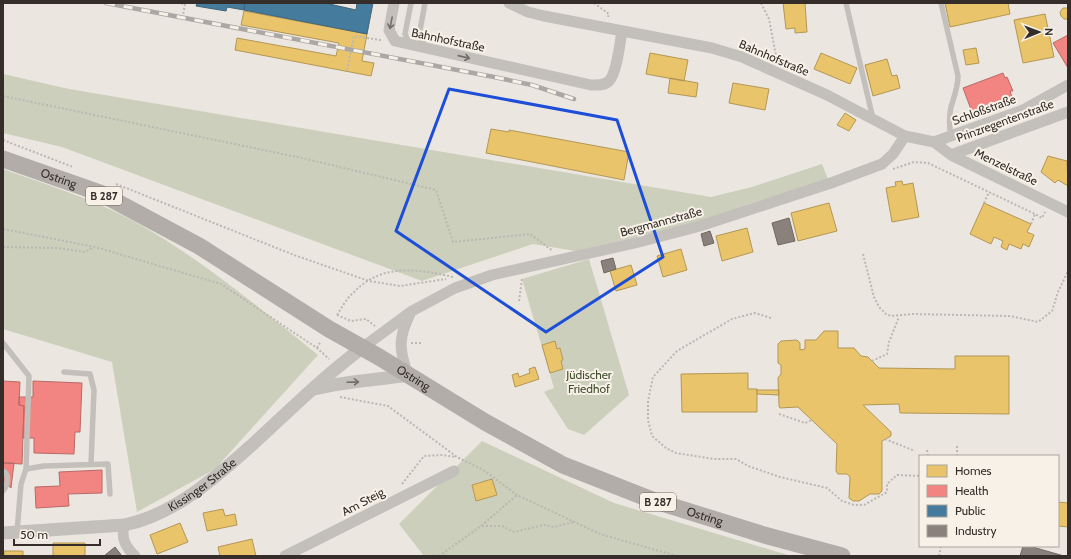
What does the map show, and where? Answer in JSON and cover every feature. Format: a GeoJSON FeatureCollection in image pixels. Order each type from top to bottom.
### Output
{"type":"FeatureCollection","features":[{"type":"Feature","properties":{"kind":"main road","name":"Ostring"},"geometry":{"type":"LineString","coordinates":[[3,159],[100,193],[200,246],[362,348],[485,422],[563,465],[652,500],[764,535],[842,556]]}},
{"type":"Feature","properties":{"kind":"street","name":"Bahnhofstraße"},"geometry":{"type":"LineString","coordinates":[[394,3],[390,30],[395,41],[591,85],[602,85],[610,80],[614,72],[623,29]]}},
{"type":"Feature","properties":{"kind":"street","name":"Bahnhofstraße"},"geometry":{"type":"LineString","coordinates":[[509,3],[543,19],[623,29],[727,52],[778,72],[905,136]]}},
{"type":"Feature","properties":{"kind":"street","name":"Schloßstraße"},"geometry":{"type":"LineString","coordinates":[[934,142],[1023,110],[1068,85]]}},
{"type":"Feature","properties":{"kind":"street","name":"Prinzregentenstraße"},"geometry":{"type":"LineString","coordinates":[[951,155],[1068,112]]}},
{"type":"Feature","properties":{"kind":"street","name":"Bergmannstraße"},"geometry":{"type":"LineString","coordinates":[[362,348],[412,311],[455,283],[639,242],[700,226],[831,183],[882,164],[893,154],[905,136]]}},
{"type":"Feature","properties":{"kind":"street"},"geometry":{"type":"LineString","coordinates":[[905,136],[934,142]]}},
{"type":"Feature","properties":{"kind":"street","name":"Menzelstraße"},"geometry":{"type":"LineString","coordinates":[[934,142],[951,155],[1068,212]]}},
{"type":"Feature","properties":{"kind":"street"},"geometry":{"type":"LineString","coordinates":[[314,389],[341,383],[408,375],[402,357],[400,344],[403,328],[412,311]]}},
{"type":"Feature","properties":{"kind":"street","name":"Kissinger Straße"},"geometry":{"type":"LineString","coordinates":[[3,534],[124,525],[144,519],[190,496],[220,473],[338,366],[362,348]]}},
{"type":"Feature","properties":{"kind":"street","name":"Am Steig"},"geometry":{"type":"LineString","coordinates":[[285,556],[454,471]]}},
{"type":"Feature","properties":{"kind":"street"},"geometry":{"type":"LineString","coordinates":[[124,525],[122,532],[126,548],[134,556]]}},
{"type":"Feature","properties":{"kind":"lane"},"geometry":{"type":"LineString","coordinates":[[411,3],[405,34],[411,45]]}},
{"type":"Feature","properties":{"kind":"lane"},"geometry":{"type":"LineString","coordinates":[[425,3],[419,36],[421,42],[426,48]]}},
{"type":"Feature","properties":{"kind":"lane"},"geometry":{"type":"LineString","coordinates":[[846,3],[873,120]]}},
{"type":"Feature","properties":{"kind":"lane"},"geometry":{"type":"LineString","coordinates":[[941,3],[958,76],[958,82],[951,109],[949,124],[950,136]]}},
{"type":"Feature","properties":{"kind":"lane"},"geometry":{"type":"LineString","coordinates":[[3,343],[29,376],[26,469],[21,484],[17,533]]}},
{"type":"Feature","properties":{"kind":"lane"},"geometry":{"type":"LineString","coordinates":[[64,372],[90,374],[94,390],[91,464]]}},
{"type":"Feature","properties":{"kind":"lane"},"geometry":{"type":"LineString","coordinates":[[26,469],[44,466],[108,464],[110,494]]}},
{"type":"Feature","properties":{"kind":"lane"},"geometry":{"type":"LineString","coordinates":[[3,471],[6,473],[8,478],[3,491]]}},
{"type":"Feature","properties":{"kind":"path"},"geometry":{"type":"LineString","coordinates":[[177,3],[185,4],[183,15]]}},
{"type":"Feature","properties":{"kind":"path"},"geometry":{"type":"LineString","coordinates":[[594,3],[609,14],[606,28]]}},
{"type":"Feature","properties":{"kind":"path"},"geometry":{"type":"LineString","coordinates":[[761,3],[769,19],[778,72]]}},
{"type":"Feature","properties":{"kind":"path"},"geometry":{"type":"LineString","coordinates":[[347,70],[354,36],[366,38]]}},
{"type":"Feature","properties":{"kind":"path"},"geometry":{"type":"LineString","coordinates":[[3,96],[302,158],[436,190],[453,242],[530,234],[563,258]]}},
{"type":"Feature","properties":{"kind":"path"},"geometry":{"type":"LineString","coordinates":[[3,140],[76,168]]}},
{"type":"Feature","properties":{"kind":"path"},"geometry":{"type":"LineString","coordinates":[[890,170],[914,162],[928,162],[1034,214],[1031,224]]}},
{"type":"Feature","properties":{"kind":"path"},"geometry":{"type":"LineString","coordinates":[[112,183],[294,255],[369,281],[400,286],[449,279],[455,283]]}},
{"type":"Feature","properties":{"kind":"path"},"geometry":{"type":"LineString","coordinates":[[984,203],[989,192]]}},
{"type":"Feature","properties":{"kind":"path"},"geometry":{"type":"LineString","coordinates":[[3,229],[95,247],[222,284],[317,348],[338,366]]}},
{"type":"Feature","properties":{"kind":"path"},"geometry":{"type":"LineString","coordinates":[[3,247],[58,248],[85,252],[95,247]]}},
{"type":"Feature","properties":{"kind":"path"},"geometry":{"type":"LineString","coordinates":[[863,254],[878,307],[886,314],[899,317],[913,314],[1010,316],[1038,322],[1052,311],[1058,292],[1068,271]]}},
{"type":"Feature","properties":{"kind":"path"},"geometry":{"type":"LineString","coordinates":[[337,315],[354,292],[384,272],[422,270],[455,283]]}},
{"type":"Feature","properties":{"kind":"path"},"geometry":{"type":"LineString","coordinates":[[519,301],[522,282]]}},
{"type":"Feature","properties":{"kind":"path"},"geometry":{"type":"LineString","coordinates":[[771,318],[755,313],[732,319],[678,351],[653,376],[648,401],[648,420],[652,436],[666,448],[676,453],[714,459],[736,459],[748,466],[780,477],[827,488],[842,501],[854,505],[864,505],[880,497],[887,492],[887,484],[897,475],[919,476]]}},
{"type":"Feature","properties":{"kind":"path"},"geometry":{"type":"LineString","coordinates":[[872,361],[887,354],[889,342],[892,338],[899,317]]}},
{"type":"Feature","properties":{"kind":"path"},"geometry":{"type":"LineString","coordinates":[[406,344],[422,343]]}},
{"type":"Feature","properties":{"kind":"path"},"geometry":{"type":"LineString","coordinates":[[339,395],[358,389],[358,382]]}},
{"type":"Feature","properties":{"kind":"path"},"geometry":{"type":"LineString","coordinates":[[333,396],[358,399],[388,406],[457,457],[485,471],[517,495],[600,534],[677,556]]}},
{"type":"Feature","properties":{"kind":"path"},"geometry":{"type":"LineString","coordinates":[[779,414],[805,423],[812,420]]}},
{"type":"Feature","properties":{"kind":"path"},"geometry":{"type":"LineString","coordinates":[[885,439],[915,451]]}},
{"type":"Feature","properties":{"kind":"path"},"geometry":{"type":"LineString","coordinates":[[957,446],[957,455]]}},
{"type":"Feature","properties":{"kind":"path"},"geometry":{"type":"LineString","coordinates":[[927,450],[928,455]]}},
{"type":"Feature","properties":{"kind":"path"},"geometry":{"type":"LineString","coordinates":[[398,488],[424,456],[457,457]]}},
{"type":"Feature","properties":{"kind":"path"},"geometry":{"type":"LineString","coordinates":[[439,556],[481,526],[517,495]]}},
{"type":"Feature","properties":{"kind":"path"},"geometry":{"type":"LineString","coordinates":[[481,526],[502,526],[514,532],[544,526],[553,527],[574,522]]}},
{"type":"Feature","properties":{"kind":"highlighted area"},"geometry":{"type":"Polygon","coordinates":[[[449,89],[617,120],[663,257],[546,332],[396,231],[449,89]]]}},
{"type":"Feature","properties":{"kind":"green space"},"geometry":{"type":"Polygon","coordinates":[[[3,74],[69,89],[711,197],[752,187],[822,164],[828,179],[749,204],[696,223],[575,251],[533,244],[422,281],[62,147],[3,133],[3,74]]]}},
{"type":"Feature","properties":{"kind":"green space"},"geometry":{"type":"Polygon","coordinates":[[[3,169],[110,209],[144,227],[212,271],[318,355],[215,469],[137,512],[112,362],[3,329],[3,169]]]}},
{"type":"Feature","properties":{"kind":"green space","name":"Jüdischer Friedhof"},"geometry":{"type":"Polygon","coordinates":[[[589,259],[629,395],[584,435],[568,429],[544,392],[554,388],[522,279],[589,259]]]}},
{"type":"Feature","properties":{"kind":"green space"},"geometry":{"type":"Polygon","coordinates":[[[482,441],[614,503],[791,556],[424,556],[399,524],[482,441]]]}},
{"type":"Feature","properties":{"kind":"building: Homes"},"geometry":{"type":"Polygon","coordinates":[[[783,3],[805,3],[807,32],[795,33],[795,28],[786,29],[783,3]]]}},
{"type":"Feature","properties":{"kind":"building: Homes"},"geometry":{"type":"Polygon","coordinates":[[[945,3],[1008,3],[1010,14],[950,27],[945,3]]]}},
{"type":"Feature","properties":{"kind":"building: Homes"},"geometry":{"type":"Polygon","coordinates":[[[1063,8],[1068,8],[1068,19],[1064,19],[1061,16],[1060,12],[1063,8]]]}},
{"type":"Feature","properties":{"kind":"building: Homes"},"geometry":{"type":"Polygon","coordinates":[[[244,11],[367,34],[362,61],[374,63],[371,76],[235,50],[237,38],[336,56],[339,43],[241,25],[244,11]]]}},
{"type":"Feature","properties":{"kind":"building: Homes"},"geometry":{"type":"Polygon","coordinates":[[[1045,14],[1054,57],[1023,63],[1014,20],[1045,14]]]}},
{"type":"Feature","properties":{"kind":"building: Homes"},"geometry":{"type":"Polygon","coordinates":[[[976,48],[979,63],[966,65],[963,50],[976,48]]]}},
{"type":"Feature","properties":{"kind":"building: Homes"},"geometry":{"type":"Polygon","coordinates":[[[650,53],[688,60],[684,81],[646,74],[650,53]]]}},
{"type":"Feature","properties":{"kind":"building: Homes"},"geometry":{"type":"Polygon","coordinates":[[[821,53],[857,68],[850,84],[814,69],[821,53]]]}},
{"type":"Feature","properties":{"kind":"building: Homes"},"geometry":{"type":"Polygon","coordinates":[[[887,59],[892,76],[897,75],[900,88],[873,96],[865,65],[887,59]]]}},
{"type":"Feature","properties":{"kind":"building: Homes"},"geometry":{"type":"Polygon","coordinates":[[[670,78],[698,83],[696,97],[668,93],[670,78]]]}},
{"type":"Feature","properties":{"kind":"building: Homes"},"geometry":{"type":"Polygon","coordinates":[[[733,83],[769,89],[765,110],[729,103],[733,83]]]}},
{"type":"Feature","properties":{"kind":"building: Homes"},"geometry":{"type":"Polygon","coordinates":[[[845,113],[856,120],[849,131],[837,125],[845,113]]]}},
{"type":"Feature","properties":{"kind":"building: Homes"},"geometry":{"type":"Polygon","coordinates":[[[491,129],[509,132],[509,130],[629,152],[624,180],[486,153],[491,129]]]}},
{"type":"Feature","properties":{"kind":"building: Homes"},"geometry":{"type":"Polygon","coordinates":[[[1048,156],[1067,161],[1068,186],[1058,180],[1055,183],[1041,172],[1048,156]]]}},
{"type":"Feature","properties":{"kind":"building: Homes"},"geometry":{"type":"Polygon","coordinates":[[[902,181],[903,185],[913,183],[919,217],[892,222],[886,188],[896,186],[895,182],[902,181]]]}},
{"type":"Feature","properties":{"kind":"building: Homes"},"geometry":{"type":"Polygon","coordinates":[[[829,203],[837,231],[798,241],[791,213],[829,203]]]}},
{"type":"Feature","properties":{"kind":"building: Homes"},"geometry":{"type":"Polygon","coordinates":[[[984,203],[1031,224],[1027,232],[1034,235],[1029,247],[1023,244],[1021,249],[1009,244],[1007,250],[1001,247],[1003,241],[994,237],[991,244],[970,234],[984,203]]]}},
{"type":"Feature","properties":{"kind":"building: Homes"},"geometry":{"type":"Polygon","coordinates":[[[747,228],[753,252],[722,261],[716,236],[747,228]]]}},
{"type":"Feature","properties":{"kind":"building: Homes"},"geometry":{"type":"Polygon","coordinates":[[[681,249],[687,270],[663,277],[657,256],[681,249]]]}},
{"type":"Feature","properties":{"kind":"building: Homes"},"geometry":{"type":"Polygon","coordinates":[[[631,265],[637,285],[616,291],[610,271],[631,265]]]}},
{"type":"Feature","properties":{"kind":"building: Homes"},"geometry":{"type":"Polygon","coordinates":[[[824,331],[838,331],[838,348],[854,348],[861,356],[868,357],[879,368],[955,369],[955,356],[1009,356],[1009,414],[900,413],[899,404],[863,405],[891,432],[891,436],[882,441],[882,491],[879,494],[870,494],[859,501],[853,501],[849,498],[850,477],[847,474],[838,474],[836,471],[837,444],[798,407],[780,408],[779,406],[778,378],[781,374],[781,365],[778,363],[778,344],[781,341],[797,340],[800,343],[800,350],[805,349],[805,340],[816,340],[824,331]]]}},
{"type":"Feature","properties":{"kind":"building: Homes"},"geometry":{"type":"Polygon","coordinates":[[[555,341],[557,349],[560,348],[563,360],[561,361],[563,369],[550,373],[542,345],[555,341]]]}},
{"type":"Feature","properties":{"kind":"building: Homes"},"geometry":{"type":"Polygon","coordinates":[[[535,367],[539,379],[515,387],[512,375],[518,373],[519,377],[530,373],[529,369],[535,367]]]}},
{"type":"Feature","properties":{"kind":"building: Homes"},"geometry":{"type":"Polygon","coordinates":[[[748,373],[748,389],[757,389],[757,412],[682,412],[681,374],[748,373]]]}},
{"type":"Feature","properties":{"kind":"building: Homes"},"geometry":{"type":"Polygon","coordinates":[[[757,390],[779,390],[779,395],[757,394],[757,390]]]}},
{"type":"Feature","properties":{"kind":"building: Homes"},"geometry":{"type":"Polygon","coordinates":[[[492,479],[497,495],[476,501],[472,485],[492,479]]]}},
{"type":"Feature","properties":{"kind":"building: Homes"},"geometry":{"type":"Polygon","coordinates":[[[1059,502],[1068,503],[1068,527],[1059,526],[1059,502]]]}},
{"type":"Feature","properties":{"kind":"building: Homes"},"geometry":{"type":"Polygon","coordinates":[[[223,509],[225,516],[235,514],[237,525],[207,531],[203,513],[223,509]]]}},
{"type":"Feature","properties":{"kind":"building: Homes"},"geometry":{"type":"Polygon","coordinates":[[[180,523],[188,542],[157,554],[150,535],[180,523]]]}},
{"type":"Feature","properties":{"kind":"building: Homes"},"geometry":{"type":"Polygon","coordinates":[[[252,539],[256,556],[220,556],[218,547],[252,539]]]}},
{"type":"Feature","properties":{"kind":"building: Homes"},"geometry":{"type":"Polygon","coordinates":[[[53,543],[85,543],[85,556],[53,556],[53,543]]]}},
{"type":"Feature","properties":{"kind":"building: Homes"},"geometry":{"type":"Polygon","coordinates":[[[4,551],[23,551],[23,556],[4,556],[4,551]]]}},
{"type":"Feature","properties":{"kind":"building: Health"},"geometry":{"type":"Polygon","coordinates":[[[1068,35],[1068,68],[1053,43],[1068,35]]]}},
{"type":"Feature","properties":{"kind":"building: Health"},"geometry":{"type":"Polygon","coordinates":[[[1003,73],[1005,78],[1007,77],[1013,91],[1010,91],[1012,97],[972,112],[963,88],[1003,73]]]}},
{"type":"Feature","properties":{"kind":"building: Health"},"geometry":{"type":"Polygon","coordinates":[[[3,381],[20,382],[19,405],[24,406],[22,464],[3,463],[3,381]]]}},
{"type":"Feature","properties":{"kind":"building: Health"},"geometry":{"type":"Polygon","coordinates":[[[33,381],[82,383],[80,432],[75,432],[74,454],[34,453],[34,438],[23,438],[24,406],[19,405],[19,397],[33,397],[33,381]]]}},
{"type":"Feature","properties":{"kind":"building: Health"},"geometry":{"type":"Polygon","coordinates":[[[3,463],[14,463],[11,488],[3,481],[3,463]]]}},
{"type":"Feature","properties":{"kind":"building: Health"},"geometry":{"type":"Polygon","coordinates":[[[102,470],[102,493],[68,494],[69,506],[36,508],[35,487],[60,486],[59,472],[102,470]]]}},
{"type":"Feature","properties":{"kind":"building: Public"},"geometry":{"type":"Polygon","coordinates":[[[197,3],[245,3],[244,10],[227,7],[226,11],[196,6],[197,3]]]}},
{"type":"Feature","properties":{"kind":"building: Public"},"geometry":{"type":"Polygon","coordinates":[[[245,3],[325,3],[356,10],[357,3],[373,3],[367,34],[244,10],[245,3]]]}},
{"type":"Feature","properties":{"kind":"building: Industry"},"geometry":{"type":"Polygon","coordinates":[[[789,218],[795,241],[778,245],[772,223],[789,218]]]}},
{"type":"Feature","properties":{"kind":"building: Industry"},"geometry":{"type":"Polygon","coordinates":[[[710,231],[714,243],[704,246],[701,234],[710,231]]]}},
{"type":"Feature","properties":{"kind":"building: Industry"},"geometry":{"type":"Polygon","coordinates":[[[613,258],[616,269],[604,273],[601,261],[613,258]]]}},
{"type":"Feature","properties":{"kind":"building: Industry"},"geometry":{"type":"Polygon","coordinates":[[[115,547],[122,556],[104,556],[115,547]]]}},
{"type":"Feature","properties":{"kind":"building: Industry"},"geometry":{"type":"Polygon","coordinates":[[[1023,547],[1032,547],[1064,556],[1020,556],[1023,547]]]}},
{"type":"Feature","properties":{"kind":"railway"},"geometry":{"type":"LineString","coordinates":[[106,3],[494,77],[532,85],[574,99]]}}]}
